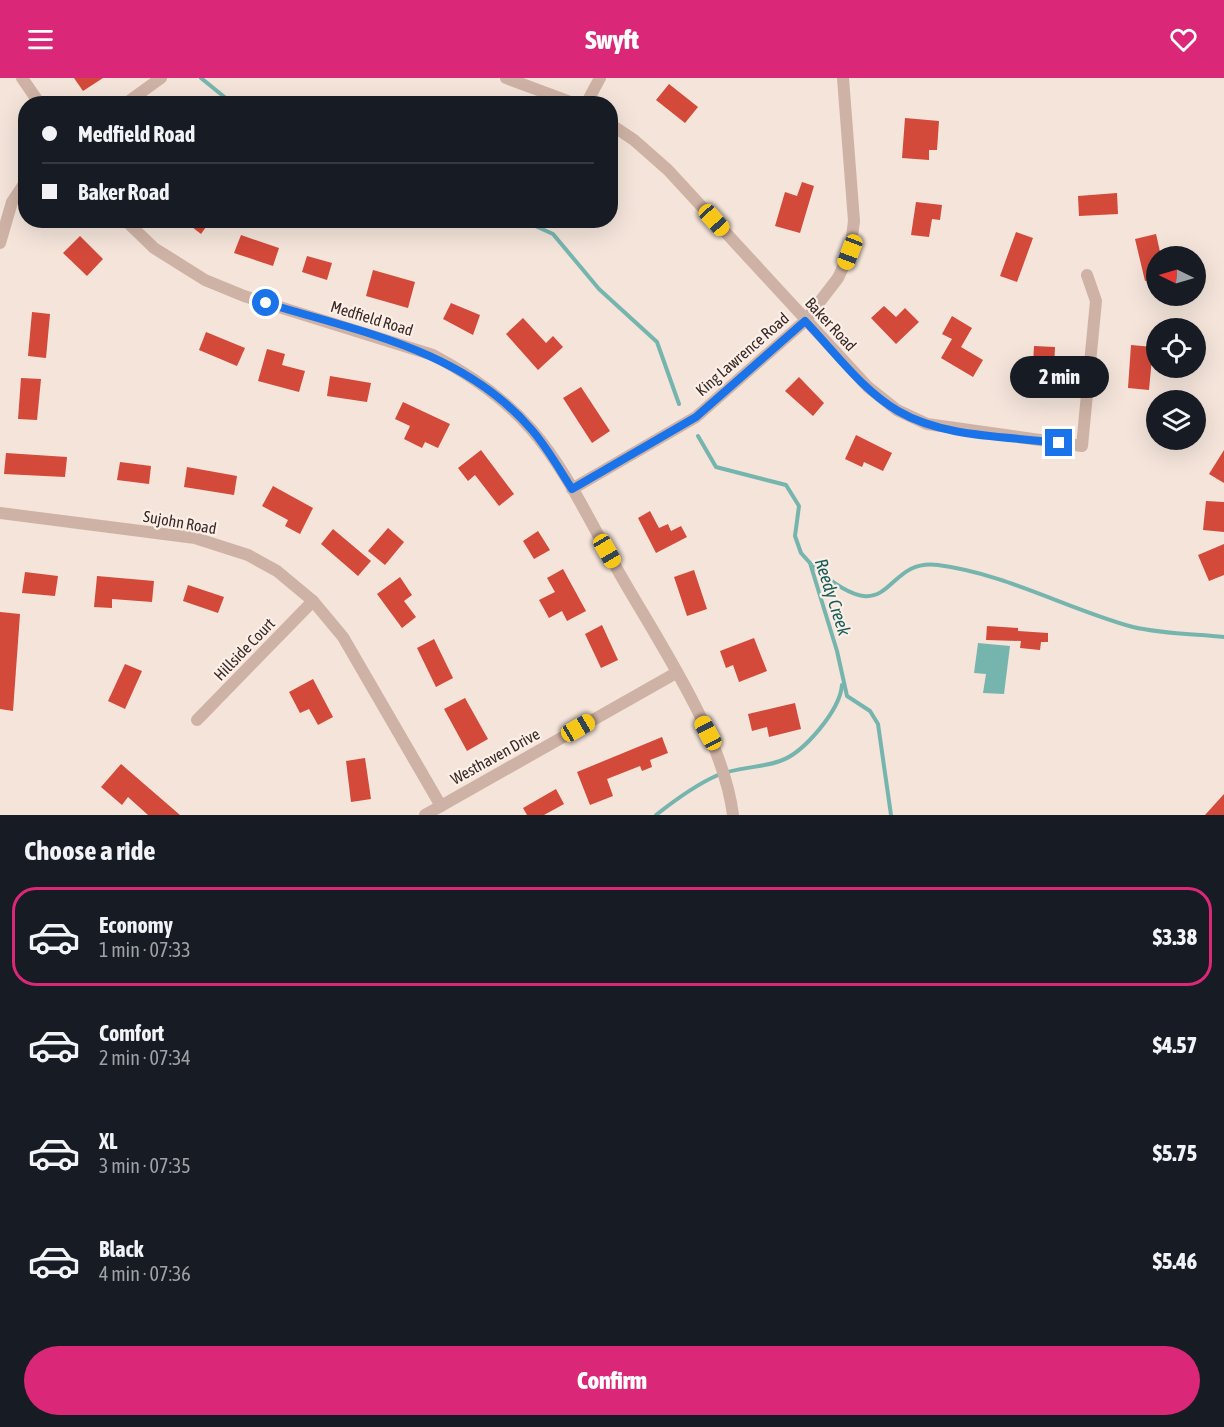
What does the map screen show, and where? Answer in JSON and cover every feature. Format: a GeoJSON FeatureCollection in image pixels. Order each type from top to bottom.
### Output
{"type":"FeatureCollection","features":[{"type":"Feature","properties":{"kind":"street"},"geometry":{"type":"LineString","coordinates":[[22,78],[34,96]]}},
{"type":"Feature","properties":{"kind":"street"},"geometry":{"type":"LineString","coordinates":[[136,96],[161,78]]}},
{"type":"Feature","properties":{"kind":"street"},"geometry":{"type":"LineString","coordinates":[[506,78],[554,96]]}},
{"type":"Feature","properties":{"kind":"street"},"geometry":{"type":"LineString","coordinates":[[590,96],[600,78]]}},
{"type":"Feature","properties":{"kind":"street","name":"King Lawrence Road"},"geometry":{"type":"LineString","coordinates":[[572,489],[696,417],[805,321],[838,278],[850,252],[854,221],[843,78]]}},
{"type":"Feature","properties":{"kind":"street","name":"Baker Road"},"geometry":{"type":"LineString","coordinates":[[618,129],[634,140],[668,170],[868,387],[897,410],[913,419],[946,429],[1082,446],[1096,301],[1087,274]]}},
{"type":"Feature","properties":{"kind":"street"},"geometry":{"type":"LineString","coordinates":[[0,243],[12,202],[18,193]]}},
{"type":"Feature","properties":{"kind":"street","name":"Medfield Road"},"geometry":{"type":"LineString","coordinates":[[134,228],[172,262],[205,280],[244,296],[433,355],[489,390],[530,428],[572,489],[676,673],[718,756],[733,815]]}},
{"type":"Feature","properties":{"kind":"street","name":"Sujohn Road"},"geometry":{"type":"LineString","coordinates":[[0,513],[195,538],[221,545],[278,571],[313,602],[343,637],[441,806]]}},
{"type":"Feature","properties":{"kind":"street","name":"Hillside Court"},"geometry":{"type":"LineString","coordinates":[[197,720],[313,602]]}},
{"type":"Feature","properties":{"kind":"street","name":"Westhaven Drive"},"geometry":{"type":"LineString","coordinates":[[425,815],[676,673]]}},
{"type":"Feature","properties":{"kind":"water"},"geometry":{"type":"Polygon","coordinates":[[[978,643],[1010,646],[1004,694],[983,693],[986,674],[974,673],[978,643]]]}},
{"type":"Feature","properties":{"kind":"building"},"geometry":{"type":"Polygon","coordinates":[[[74,78],[103,78],[83,91],[74,78]]]}},
{"type":"Feature","properties":{"kind":"building"},"geometry":{"type":"Polygon","coordinates":[[[669,84],[698,107],[685,123],[656,100],[669,84]]]}},
{"type":"Feature","properties":{"kind":"building"},"geometry":{"type":"Polygon","coordinates":[[[905,118],[939,121],[937,150],[929,150],[929,160],[902,158],[905,118]]]}},
{"type":"Feature","properties":{"kind":"building"},"geometry":{"type":"Polygon","coordinates":[[[802,182],[814,186],[800,233],[775,226],[785,192],[797,196],[802,182]]]}},
{"type":"Feature","properties":{"kind":"building"},"geometry":{"type":"Polygon","coordinates":[[[1117,193],[1118,214],[1079,216],[1078,196],[1117,193]]]}},
{"type":"Feature","properties":{"kind":"building"},"geometry":{"type":"Polygon","coordinates":[[[916,202],[942,205],[940,220],[932,219],[929,237],[911,235],[916,202]]]}},
{"type":"Feature","properties":{"kind":"building"},"geometry":{"type":"Polygon","coordinates":[[[193,228],[205,228],[201,234],[193,228]]]}},
{"type":"Feature","properties":{"kind":"building"},"geometry":{"type":"Polygon","coordinates":[[[1016,232],[1033,238],[1017,282],[1000,276],[1016,232]]]}},
{"type":"Feature","properties":{"kind":"building"},"geometry":{"type":"Polygon","coordinates":[[[1156,234],[1159,246],[1146,246],[1145,281],[1135,239],[1156,234]]]}},
{"type":"Feature","properties":{"kind":"building"},"geometry":{"type":"Polygon","coordinates":[[[241,235],[279,248],[273,266],[234,253],[241,235]]]}},
{"type":"Feature","properties":{"kind":"building"},"geometry":{"type":"Polygon","coordinates":[[[80,236],[103,259],[87,276],[63,253],[80,236]]]}},
{"type":"Feature","properties":{"kind":"building"},"geometry":{"type":"Polygon","coordinates":[[[307,256],[332,263],[327,280],[302,272],[307,256]]]}},
{"type":"Feature","properties":{"kind":"building"},"geometry":{"type":"Polygon","coordinates":[[[373,270],[415,282],[408,308],[366,296],[373,270]]]}},
{"type":"Feature","properties":{"kind":"building"},"geometry":{"type":"Polygon","coordinates":[[[451,303],[480,315],[473,335],[443,319],[451,303]]]}},
{"type":"Feature","properties":{"kind":"building"},"geometry":{"type":"Polygon","coordinates":[[[884,306],[896,317],[905,308],[919,322],[896,344],[871,318],[884,306]]]}},
{"type":"Feature","properties":{"kind":"building"},"geometry":{"type":"Polygon","coordinates":[[[32,312],[50,314],[46,358],[28,356],[32,312]]]}},
{"type":"Feature","properties":{"kind":"building"},"geometry":{"type":"Polygon","coordinates":[[[952,316],[972,328],[961,347],[983,360],[973,377],[941,358],[952,339],[942,334],[952,316]]]}},
{"type":"Feature","properties":{"kind":"building"},"geometry":{"type":"Polygon","coordinates":[[[523,318],[546,343],[553,336],[563,347],[538,370],[506,334],[523,318]]]}},
{"type":"Feature","properties":{"kind":"building"},"geometry":{"type":"Polygon","coordinates":[[[206,332],[245,348],[237,366],[199,350],[206,332]]]}},
{"type":"Feature","properties":{"kind":"building"},"geometry":{"type":"Polygon","coordinates":[[[1131,345],[1146,346],[1146,378],[1150,378],[1149,390],[1128,388],[1131,345]]]}},
{"type":"Feature","properties":{"kind":"building"},"geometry":{"type":"Polygon","coordinates":[[[1034,346],[1055,347],[1053,389],[1033,389],[1034,374],[1022,374],[1022,362],[1033,363],[1034,346]]]}},
{"type":"Feature","properties":{"kind":"building"},"geometry":{"type":"Polygon","coordinates":[[[267,349],[285,354],[282,365],[305,371],[299,392],[258,381],[267,349]]]}},
{"type":"Feature","properties":{"kind":"building"},"geometry":{"type":"Polygon","coordinates":[[[330,376],[371,383],[367,402],[327,396],[330,376]]]}},
{"type":"Feature","properties":{"kind":"building"},"geometry":{"type":"Polygon","coordinates":[[[799,377],[824,403],[813,416],[785,391],[799,377]]]}},
{"type":"Feature","properties":{"kind":"building"},"geometry":{"type":"Polygon","coordinates":[[[21,378],[41,379],[37,420],[18,419],[21,378]]]}},
{"type":"Feature","properties":{"kind":"building"},"geometry":{"type":"Polygon","coordinates":[[[581,387],[610,431],[592,443],[563,398],[581,387]]]}},
{"type":"Feature","properties":{"kind":"building"},"geometry":{"type":"Polygon","coordinates":[[[403,402],[450,424],[438,448],[425,442],[422,448],[404,439],[410,426],[395,419],[403,402]]]}},
{"type":"Feature","properties":{"kind":"building"},"geometry":{"type":"Polygon","coordinates":[[[856,435],[892,453],[883,471],[864,462],[862,467],[845,459],[856,435]]]}},
{"type":"Feature","properties":{"kind":"building"},"geometry":{"type":"Polygon","coordinates":[[[481,450],[514,494],[499,506],[475,475],[468,481],[458,468],[481,450]]]}},
{"type":"Feature","properties":{"kind":"building"},"geometry":{"type":"Polygon","coordinates":[[[1224,450],[1224,483],[1209,474],[1224,450]]]}},
{"type":"Feature","properties":{"kind":"building"},"geometry":{"type":"Polygon","coordinates":[[[6,453],[67,457],[65,477],[4,474],[6,453]]]}},
{"type":"Feature","properties":{"kind":"building"},"geometry":{"type":"Polygon","coordinates":[[[120,462],[151,466],[149,484],[117,480],[120,462]]]}},
{"type":"Feature","properties":{"kind":"building"},"geometry":{"type":"Polygon","coordinates":[[[187,467],[237,476],[234,495],[184,487],[187,467]]]}},
{"type":"Feature","properties":{"kind":"building"},"geometry":{"type":"Polygon","coordinates":[[[273,486],[313,508],[300,534],[285,526],[288,520],[262,506],[273,486]]]}},
{"type":"Feature","properties":{"kind":"building"},"geometry":{"type":"Polygon","coordinates":[[[1206,501],[1224,502],[1224,532],[1203,530],[1206,501]]]}},
{"type":"Feature","properties":{"kind":"building"},"geometry":{"type":"Polygon","coordinates":[[[650,511],[659,528],[668,524],[671,531],[681,526],[687,537],[656,553],[638,518],[650,511]]]}},
{"type":"Feature","properties":{"kind":"building"},"geometry":{"type":"Polygon","coordinates":[[[388,528],[404,542],[385,565],[368,551],[388,528]]]}},
{"type":"Feature","properties":{"kind":"building"},"geometry":{"type":"Polygon","coordinates":[[[333,529],[371,561],[358,576],[321,544],[333,529]]]}},
{"type":"Feature","properties":{"kind":"building"},"geometry":{"type":"Polygon","coordinates":[[[538,531],[550,550],[534,559],[523,541],[538,531]]]}},
{"type":"Feature","properties":{"kind":"building"},"geometry":{"type":"Polygon","coordinates":[[[1224,544],[1224,575],[1209,581],[1198,555],[1224,544]]]}},
{"type":"Feature","properties":{"kind":"building"},"geometry":{"type":"Polygon","coordinates":[[[563,569],[586,611],[567,621],[562,611],[549,618],[539,600],[555,592],[547,578],[563,569]]]}},
{"type":"Feature","properties":{"kind":"building"},"geometry":{"type":"Polygon","coordinates":[[[694,570],[707,609],[687,616],[674,577],[694,570]]]}},
{"type":"Feature","properties":{"kind":"building"},"geometry":{"type":"Polygon","coordinates":[[[25,572],[58,576],[55,596],[22,593],[25,572]]]}},
{"type":"Feature","properties":{"kind":"building"},"geometry":{"type":"Polygon","coordinates":[[[97,576],[154,581],[152,602],[112,599],[112,608],[94,607],[97,576]]]}},
{"type":"Feature","properties":{"kind":"building"},"geometry":{"type":"Polygon","coordinates":[[[400,577],[412,595],[404,601],[416,617],[402,628],[377,594],[400,577]]]}},
{"type":"Feature","properties":{"kind":"building"},"geometry":{"type":"Polygon","coordinates":[[[188,585],[224,597],[218,613],[183,601],[188,585]]]}},
{"type":"Feature","properties":{"kind":"building"},"geometry":{"type":"Polygon","coordinates":[[[0,612],[20,614],[13,711],[0,709],[0,612]]]}},
{"type":"Feature","properties":{"kind":"building"},"geometry":{"type":"Polygon","coordinates":[[[602,625],[618,660],[601,668],[585,634],[602,625]]]}},
{"type":"Feature","properties":{"kind":"building"},"geometry":{"type":"Polygon","coordinates":[[[987,626],[1048,633],[1048,642],[1041,642],[1040,650],[1020,648],[1021,641],[986,640],[987,626]]]}},
{"type":"Feature","properties":{"kind":"building"},"geometry":{"type":"Polygon","coordinates":[[[754,638],[767,671],[739,682],[733,665],[726,668],[720,651],[754,638]]]}},
{"type":"Feature","properties":{"kind":"building"},"geometry":{"type":"Polygon","coordinates":[[[434,639],[453,678],[436,687],[417,648],[434,639]]]}},
{"type":"Feature","properties":{"kind":"building"},"geometry":{"type":"Polygon","coordinates":[[[125,664],[142,671],[125,709],[108,701],[125,664]]]}},
{"type":"Feature","properties":{"kind":"building"},"geometry":{"type":"Polygon","coordinates":[[[313,679],[333,717],[318,725],[309,709],[300,713],[289,692],[313,679]]]}},
{"type":"Feature","properties":{"kind":"building"},"geometry":{"type":"Polygon","coordinates":[[[465,698],[488,739],[467,751],[444,709],[465,698]]]}},
{"type":"Feature","properties":{"kind":"building"},"geometry":{"type":"Polygon","coordinates":[[[795,703],[801,729],[769,737],[767,727],[752,731],[748,714],[795,703]]]}},
{"type":"Feature","properties":{"kind":"building"},"geometry":{"type":"Polygon","coordinates":[[[662,737],[668,753],[650,760],[652,767],[642,771],[640,766],[607,779],[613,796],[590,805],[577,772],[662,737]]]}},
{"type":"Feature","properties":{"kind":"building"},"geometry":{"type":"Polygon","coordinates":[[[365,758],[371,799],[351,802],[346,761],[365,758]]]}},
{"type":"Feature","properties":{"kind":"building"},"geometry":{"type":"Polygon","coordinates":[[[121,764],[180,815],[148,815],[128,797],[122,805],[101,787],[121,764]]]}},
{"type":"Feature","properties":{"kind":"building"},"geometry":{"type":"Polygon","coordinates":[[[556,789],[564,804],[544,815],[527,815],[523,808],[556,789]]]}},
{"type":"Feature","properties":{"kind":"building"},"geometry":{"type":"Polygon","coordinates":[[[1224,794],[1224,815],[1205,815],[1224,794]]]}},
{"type":"Feature","properties":{"kind":"waterway","name":"Reedy Creek"},"geometry":{"type":"LineString","coordinates":[[201,78],[223,96]]}},
{"type":"Feature","properties":{"kind":"waterway","name":"Reedy Creek"},"geometry":{"type":"LineString","coordinates":[[540,228],[553,234],[599,289],[657,342],[679,404]]}},
{"type":"Feature","properties":{"kind":"waterway","name":"Reedy Creek"},"geometry":{"type":"LineString","coordinates":[[698,436],[716,467],[786,485],[799,506],[795,536],[801,553],[810,563],[837,651],[847,696],[870,711],[878,724],[891,815]]}},
{"type":"Feature","properties":{"kind":"waterway"},"geometry":{"type":"LineString","coordinates":[[812,565],[839,586],[859,595],[873,595],[884,590],[906,572],[919,566],[938,565],[988,576],[1133,627],[1224,637]]}},
{"type":"Feature","properties":{"kind":"waterway"},"geometry":{"type":"LineString","coordinates":[[656,815],[693,788],[718,775],[780,761],[800,749],[828,718],[840,695],[842,685]]}},
{"type":"Feature","properties":{"kind":"route"},"geometry":{"type":"LineString","coordinates":[[266,303],[433,355],[460,370],[516,412],[544,444],[572,489],[696,417],[805,321],[868,387],[884,401],[913,419],[946,429],[1059,443]]}}]}
